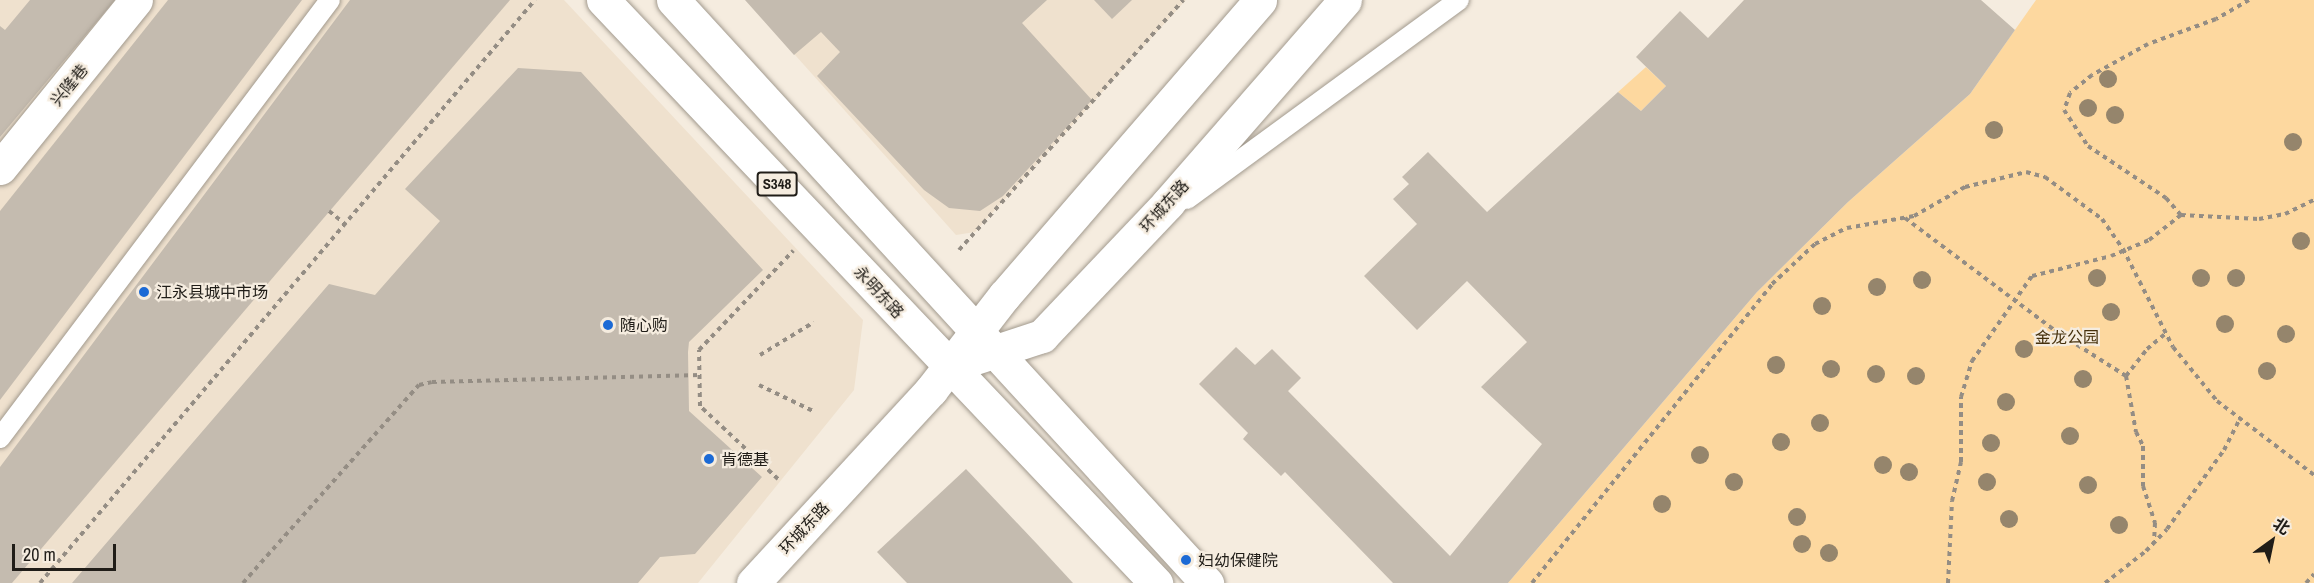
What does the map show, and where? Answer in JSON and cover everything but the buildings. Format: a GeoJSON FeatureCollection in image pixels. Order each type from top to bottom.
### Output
{"type":"FeatureCollection","features":[{"type":"Feature","properties":{"kind":"main road","name":"兴隆巷"},"geometry":{"type":"LineString","coordinates":[[0,168],[136,0]]}},
{"type":"Feature","properties":{"kind":"main road","name":"永明东路"},"geometry":{"type":"LineString","coordinates":[[603,0],[1156,583]]}},
{"type":"Feature","properties":{"kind":"main road","name":"S348"},"geometry":{"type":"LineString","coordinates":[[673,0],[1207,583]]}},
{"type":"Feature","properties":{"kind":"main road","name":"环城东路"},"geometry":{"type":"LineString","coordinates":[[753,583],[951,367],[985,341],[1260,0]]}},
{"type":"Feature","properties":{"kind":"main road","name":"环城东路"},"geometry":{"type":"LineString","coordinates":[[985,341],[1042,336],[1130,243],[1345,0]]}},
{"type":"Feature","properties":{"kind":"lane"},"geometry":{"type":"LineString","coordinates":[[0,438],[330,0]]}},
{"type":"Feature","properties":{"kind":"lane"},"geometry":{"type":"LineString","coordinates":[[1130,243],[1459,0]]}},
{"type":"Feature","properties":{"kind":"path"},"geometry":{"type":"LineString","coordinates":[[40,583],[535,0]]}},
{"type":"Feature","properties":{"kind":"path"},"geometry":{"type":"LineString","coordinates":[[959,250],[1183,0]]}},
{"type":"Feature","properties":{"kind":"path"},"geometry":{"type":"LineString","coordinates":[[2181,215],[2166,198],[2088,146],[2064,110],[2070,93],[2092,75],[2148,44],[2216,19],[2249,0]]}},
{"type":"Feature","properties":{"kind":"path"},"geometry":{"type":"LineString","coordinates":[[1532,583],[1772,284],[1815,244],[1847,228],[1904,218],[1965,187],[2026,172],[2045,177],[2086,204],[2102,219],[2123,250],[2166,333],[2217,401],[2314,475]]}},
{"type":"Feature","properties":{"kind":"path"},"geometry":{"type":"LineString","coordinates":[[1948,583],[1952,501],[1961,462],[1961,397],[1966,375],[2032,276],[2123,250],[2149,240],[2181,215],[2259,219],[2285,214],[2314,200]]}},
{"type":"Feature","properties":{"kind":"path"},"geometry":{"type":"LineString","coordinates":[[329,211],[345,224]]}},
{"type":"Feature","properties":{"kind":"path"},"geometry":{"type":"LineString","coordinates":[[1904,218],[2014,300],[2126,376],[2136,432],[2143,446],[2143,486],[2155,524],[2154,544]]}},
{"type":"Feature","properties":{"kind":"path"},"geometry":{"type":"LineString","coordinates":[[778,479],[706,415],[700,406],[699,350],[704,341],[796,248]]}},
{"type":"Feature","properties":{"kind":"path"},"geometry":{"type":"LineString","coordinates":[[760,355],[814,322]]}},
{"type":"Feature","properties":{"kind":"path"},"geometry":{"type":"LineString","coordinates":[[2126,376],[2147,349],[2166,333]]}},
{"type":"Feature","properties":{"kind":"path"},"geometry":{"type":"LineString","coordinates":[[243,583],[419,385],[700,375]]}},
{"type":"Feature","properties":{"kind":"path"},"geometry":{"type":"LineString","coordinates":[[759,385],[815,412]]}},
{"type":"Feature","properties":{"kind":"path"},"geometry":{"type":"LineString","coordinates":[[2105,583],[2154,544],[2224,450],[2240,418]]}},
{"type":"Feature","properties":{"kind":"path"},"geometry":{"type":"LineString","coordinates":[[2306,583],[2314,574]]}},
{"type":"Feature","properties":{"kind":"shaded area"},"geometry":{"type":"Polygon","coordinates":[[[0,0],[564,0],[863,320],[854,390],[698,583],[0,583],[0,0]]]}},
{"type":"Feature","properties":{"kind":"shaded area"},"geometry":{"type":"Polygon","coordinates":[[[746,0],[1186,0],[975,232],[956,235],[746,0]]]}},
{"type":"Feature","properties":{"kind":"green space","name":"金龙公园"},"geometry":{"type":"Polygon","coordinates":[[[2036,0],[2314,0],[2314,583],[1508,583],[1757,292],[1848,202],[1970,94],[2036,0]]]}},
{"type":"Feature","properties":{"kind":"green space"},"geometry":{"type":"Polygon","coordinates":[[[1646,67],[1666,86],[1641,111],[1618,92],[1646,67]]]}},
{"type":"Feature","properties":{"kind":"place","name":"江永县城中市场"},"geometry":{"type":"Point","coordinates":[144,292]}},
{"type":"Feature","properties":{"kind":"place","name":"随心购"},"geometry":{"type":"Point","coordinates":[608,325]}},
{"type":"Feature","properties":{"kind":"place","name":"肯德基"},"geometry":{"type":"Point","coordinates":[709,459]}},
{"type":"Feature","properties":{"kind":"place","name":"妇幼保健院"},"geometry":{"type":"Point","coordinates":[1186,560]}}]}
